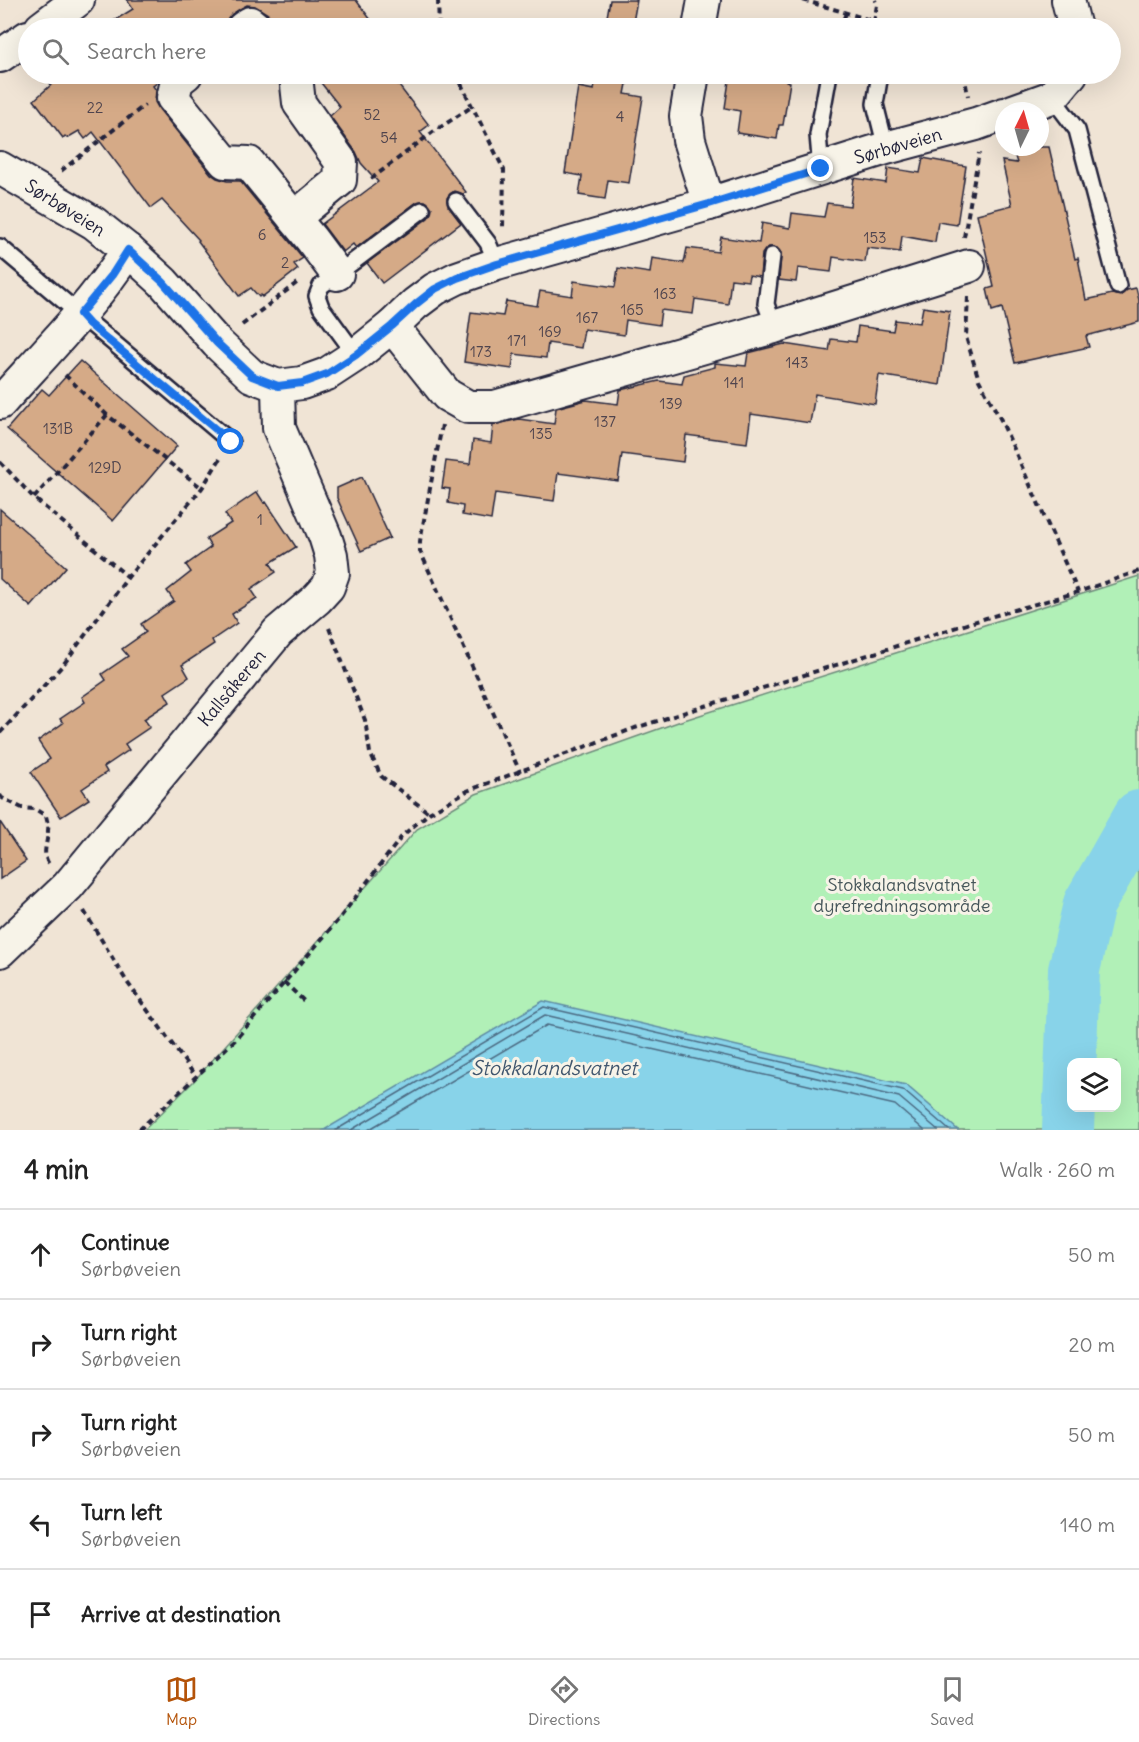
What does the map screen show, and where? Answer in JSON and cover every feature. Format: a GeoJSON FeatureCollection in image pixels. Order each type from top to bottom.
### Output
{"type":"FeatureCollection","features":[{"type":"Feature","properties":{"kind":"street"},"geometry":{"type":"LineString","coordinates":[[54,18],[78,0]]}},
{"type":"Feature","properties":{"kind":"street"},"geometry":{"type":"LineString","coordinates":[[701,18],[704,0]]}},
{"type":"Feature","properties":{"kind":"street"},"geometry":{"type":"LineString","coordinates":[[1068,0],[1072,18]]}},
{"type":"Feature","properties":{"kind":"street"},"geometry":{"type":"LineString","coordinates":[[0,56],[18,44]]}},
{"type":"Feature","properties":{"kind":"street"},"geometry":{"type":"LineString","coordinates":[[178,84],[173,98],[225,162],[249,163],[332,267]]}},
{"type":"Feature","properties":{"kind":"street"},"geometry":{"type":"LineString","coordinates":[[294,218],[340,180],[341,162],[299,103],[297,84]]}},
{"type":"Feature","properties":{"kind":"street"},"geometry":{"type":"LineString","coordinates":[[691,84],[686,116],[688,140],[709,204]]}},
{"type":"Feature","properties":{"kind":"street"},"geometry":{"type":"LineString","coordinates":[[1030,102],[1061,85]]}},
{"type":"Feature","properties":{"kind":"street","name":"Sørbøveien"},"geometry":{"type":"LineString","coordinates":[[0,168],[94,223],[163,282],[217,343],[252,376],[278,386],[302,383],[327,374],[356,355],[435,289],[457,278],[497,264],[709,204],[886,148],[990,119]]}},
{"type":"Feature","properties":{"kind":"street"},"geometry":{"type":"LineString","coordinates":[[0,403],[80,314],[112,275],[128,250]]}},
{"type":"Feature","properties":{"kind":"street"},"geometry":{"type":"LineString","coordinates":[[392,326],[447,395],[468,407],[495,407],[774,327],[969,266]]}},
{"type":"Feature","properties":{"kind":"street","name":"Kallsåkeren"},"geometry":{"type":"LineString","coordinates":[[0,951],[68,886],[278,632],[328,587],[333,573],[331,555],[279,428],[278,386]]}},
{"type":"Feature","properties":{"kind":"lane"},"geometry":{"type":"LineString","coordinates":[[821,169],[818,135],[828,84]]}},
{"type":"Feature","properties":{"kind":"lane"},"geometry":{"type":"LineString","coordinates":[[878,84],[875,104],[886,148]]}},
{"type":"Feature","properties":{"kind":"lane"},"geometry":{"type":"LineString","coordinates":[[1061,85],[1077,130],[1118,286]]}},
{"type":"Feature","properties":{"kind":"lane"},"geometry":{"type":"LineString","coordinates":[[456,201],[488,243],[497,264]]}},
{"type":"Feature","properties":{"kind":"lane"},"geometry":{"type":"LineString","coordinates":[[356,355],[321,307],[317,296],[321,286],[332,267],[422,210]]}},
{"type":"Feature","properties":{"kind":"lane"},"geometry":{"type":"LineString","coordinates":[[0,247],[231,442]]}},
{"type":"Feature","properties":{"kind":"lane"},"geometry":{"type":"LineString","coordinates":[[772,256],[766,304],[774,327]]}},
{"type":"Feature","properties":{"kind":"path"},"geometry":{"type":"LineString","coordinates":[[438,0],[439,18]]}},
{"type":"Feature","properties":{"kind":"path"},"geometry":{"type":"LineString","coordinates":[[803,0],[862,18]]}},
{"type":"Feature","properties":{"kind":"path"},"geometry":{"type":"LineString","coordinates":[[875,0],[877,5],[875,18]]}},
{"type":"Feature","properties":{"kind":"path"},"geometry":{"type":"LineString","coordinates":[[844,18],[846,13]]}},
{"type":"Feature","properties":{"kind":"path"},"geometry":{"type":"LineString","coordinates":[[53,177],[172,84]]}},
{"type":"Feature","properties":{"kind":"path"},"geometry":{"type":"LineString","coordinates":[[461,84],[504,170],[502,247],[497,264]]}},
{"type":"Feature","properties":{"kind":"path"},"geometry":{"type":"LineString","coordinates":[[966,84],[969,106],[990,119],[981,140],[963,242],[969,266],[966,337],[979,380],[1001,420],[1078,592]]}},
{"type":"Feature","properties":{"kind":"path"},"geometry":{"type":"LineString","coordinates":[[368,181],[433,132],[473,106]]}},
{"type":"Feature","properties":{"kind":"path"},"geometry":{"type":"LineString","coordinates":[[217,343],[332,267]]}},
{"type":"Feature","properties":{"kind":"path"},"geometry":{"type":"LineString","coordinates":[[64,374],[107,415],[202,488]]}},
{"type":"Feature","properties":{"kind":"path"},"geometry":{"type":"LineString","coordinates":[[447,395],[420,551],[520,772]]}},
{"type":"Feature","properties":{"kind":"path"},"geometry":{"type":"LineString","coordinates":[[34,498],[107,415]]}},
{"type":"Feature","properties":{"kind":"path"},"geometry":{"type":"LineString","coordinates":[[0,733],[63,665],[128,577],[202,488],[231,442]]}},
{"type":"Feature","properties":{"kind":"path"},"geometry":{"type":"LineString","coordinates":[[0,462],[34,498],[128,577]]}},
{"type":"Feature","properties":{"kind":"path"},"geometry":{"type":"LineString","coordinates":[[139,1130],[234,1040],[339,919],[404,835],[429,813],[467,791],[635,728],[741,693],[1078,592],[1139,571]]}},
{"type":"Feature","properties":{"kind":"path"},"geometry":{"type":"LineString","coordinates":[[316,599],[365,720],[370,753],[381,776],[429,813]]}},
{"type":"Feature","properties":{"kind":"path"},"geometry":{"type":"LineString","coordinates":[[0,795],[21,808],[35,809],[46,816],[49,828],[44,851],[45,858],[68,886],[127,982],[196,1077]]}},
{"type":"Feature","properties":{"kind":"path"},"geometry":{"type":"LineString","coordinates":[[284,982],[306,1003]]}},
{"type":"Feature","properties":{"kind":"green space","name":"Stokkalandsvatnet dyrefredningsområde"},"geometry":{"type":"Polygon","coordinates":[[[1139,576],[1139,1130],[144,1130],[193,1082],[417,829],[476,794],[681,721],[1139,576]]]}},
{"type":"Feature","properties":{"kind":"water","name":"Stokkalandsvatnet"},"geometry":{"type":"Polygon","coordinates":[[[543,1001],[906,1085],[958,1130],[324,1130],[543,1001]]]}},
{"type":"Feature","properties":{"kind":"building"},"geometry":{"type":"Polygon","coordinates":[[[127,0],[356,0],[370,18],[271,18],[255,6],[247,5],[229,18],[118,18],[133,9],[127,0]]]}},
{"type":"Feature","properties":{"kind":"building"},"geometry":{"type":"Polygon","coordinates":[[[610,0],[637,0],[634,18],[607,18],[610,0]]]}},
{"type":"Feature","properties":{"kind":"building"},"geometry":{"type":"Polygon","coordinates":[[[156,84],[153,86],[156,90],[155,102],[159,109],[211,174],[227,181],[240,181],[303,258],[294,264],[298,269],[262,297],[261,295],[259,297],[251,288],[239,296],[199,240],[162,200],[151,208],[93,132],[85,139],[79,131],[63,138],[34,100],[51,85],[156,84]]]}},
{"type":"Feature","properties":{"kind":"building"},"geometry":{"type":"Polygon","coordinates":[[[322,84],[398,84],[429,125],[420,132],[466,192],[463,194],[454,191],[447,198],[448,206],[461,223],[382,283],[367,263],[428,218],[432,208],[425,201],[417,202],[356,248],[353,244],[343,252],[322,224],[378,182],[361,163],[356,152],[330,116],[340,107],[322,84]]]}},
{"type":"Feature","properties":{"kind":"building"},"geometry":{"type":"Polygon","coordinates":[[[595,84],[627,84],[625,94],[643,97],[629,183],[608,180],[605,199],[579,195],[582,176],[565,173],[578,87],[594,90],[595,84]]]}},
{"type":"Feature","properties":{"kind":"building"},"geometry":{"type":"Polygon","coordinates":[[[729,84],[790,84],[783,125],[779,125],[777,139],[737,133],[740,111],[725,108],[729,84]]]}},
{"type":"Feature","properties":{"kind":"building"},"geometry":{"type":"Polygon","coordinates":[[[1049,147],[1075,259],[1078,258],[1086,300],[1112,294],[1120,296],[1127,290],[1136,288],[1139,300],[1139,322],[1086,336],[1089,347],[1015,363],[1002,308],[992,311],[987,289],[994,287],[977,214],[1012,205],[1002,161],[1017,163],[1015,156],[1049,156],[1049,147]]]}},
{"type":"Feature","properties":{"kind":"building"},"geometry":{"type":"Polygon","coordinates":[[[923,158],[966,166],[957,225],[938,222],[935,242],[902,236],[900,252],[867,248],[865,262],[833,257],[831,272],[798,268],[796,282],[779,280],[781,253],[777,248],[769,247],[762,254],[760,277],[749,275],[748,281],[731,279],[728,304],[695,299],[693,314],[661,310],[659,325],[626,320],[624,335],[584,329],[581,348],[548,343],[546,358],[514,354],[512,369],[464,362],[471,312],[503,316],[506,301],[537,306],[540,291],[572,296],[574,281],[615,287],[618,268],[650,273],[652,258],[684,263],[687,248],[718,252],[721,237],[759,243],[762,223],[790,228],[792,213],[824,217],[827,203],[850,206],[854,178],[886,183],[888,168],[920,173],[923,158]]]}},
{"type":"Feature","properties":{"kind":"building"},"geometry":{"type":"Polygon","coordinates":[[[923,307],[950,311],[940,385],[879,375],[875,404],[815,394],[810,423],[751,414],[747,443],[686,435],[683,462],[622,454],[618,481],[558,473],[554,501],[495,493],[491,520],[462,515],[463,506],[448,503],[450,489],[442,488],[446,461],[470,464],[473,440],[491,443],[493,425],[519,419],[554,424],[556,408],[586,400],[618,404],[620,390],[659,381],[682,384],[684,375],[715,367],[715,363],[746,366],[748,353],[784,344],[829,351],[831,339],[856,342],[858,326],[893,331],[895,320],[920,323],[923,307]]]}},
{"type":"Feature","properties":{"kind":"building"},"geometry":{"type":"Polygon","coordinates":[[[80,361],[177,446],[113,521],[7,429],[42,389],[49,395],[80,361]]]}},
{"type":"Feature","properties":{"kind":"building"},"geometry":{"type":"Polygon","coordinates":[[[362,477],[390,538],[361,551],[337,498],[337,488],[362,477]]]}},
{"type":"Feature","properties":{"kind":"building"},"geometry":{"type":"Polygon","coordinates":[[[257,492],[296,547],[270,563],[276,572],[251,589],[257,598],[232,614],[237,623],[212,640],[214,644],[182,665],[189,677],[165,693],[170,702],[144,719],[150,727],[125,744],[129,750],[104,767],[107,772],[82,789],[89,799],[61,817],[31,772],[50,759],[38,741],[63,723],[60,719],[85,702],[82,697],[106,680],[102,674],[128,656],[122,649],[146,632],[141,624],[174,601],[167,591],[191,572],[186,565],[211,547],[206,539],[231,523],[225,514],[257,492]]]}},
{"type":"Feature","properties":{"kind":"building"},"geometry":{"type":"Polygon","coordinates":[[[0,509],[66,567],[31,607],[0,579],[0,509]]]}},
{"type":"Feature","properties":{"kind":"building"},"geometry":{"type":"Polygon","coordinates":[[[0,822],[26,861],[0,879],[0,822]]]}},
{"type":"Feature","properties":{"kind":"waterway"},"geometry":{"type":"LineString","coordinates":[[1068,1130],[1074,970],[1089,904],[1139,816]]}},
{"type":"Feature","properties":{"kind":"route"},"geometry":{"type":"LineString","coordinates":[[231,442],[89,324],[80,314],[112,275],[128,250],[163,282],[217,343],[252,376],[278,386],[302,383],[327,374],[356,355],[435,289],[457,278],[497,264],[709,204],[821,169]]}}]}
